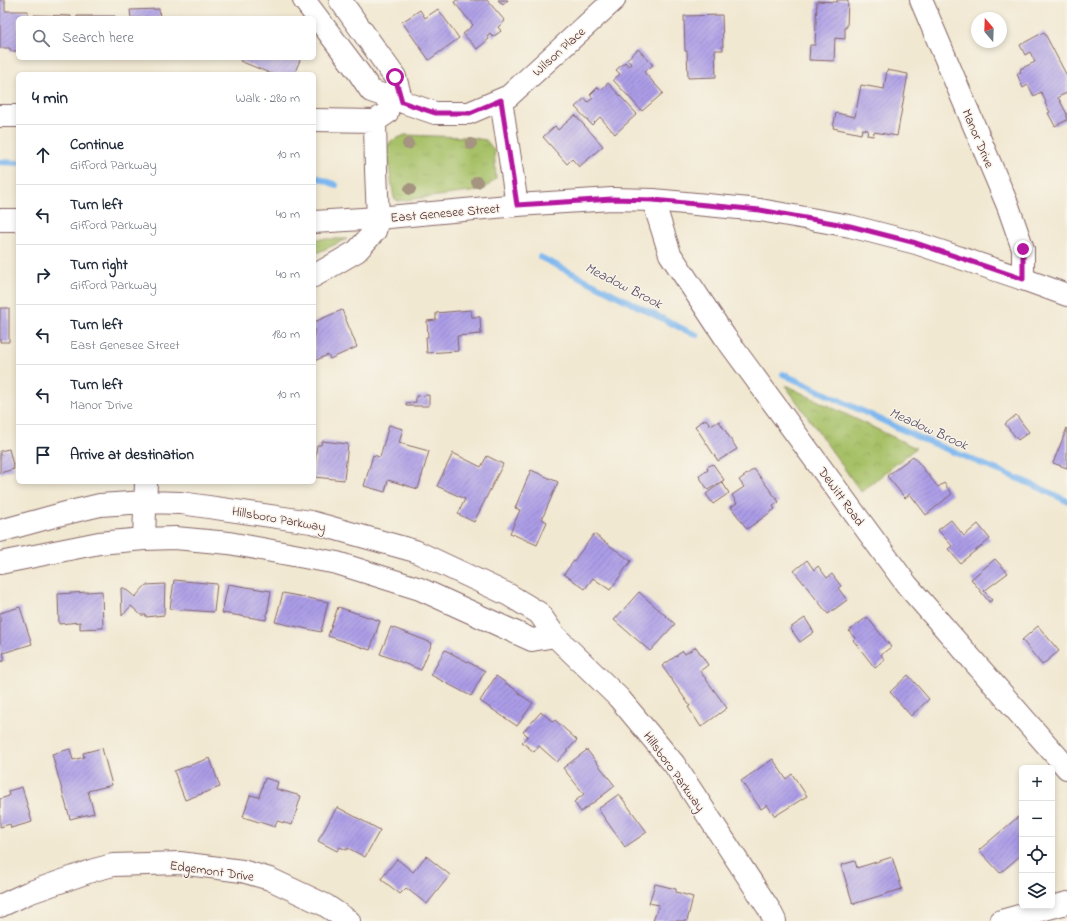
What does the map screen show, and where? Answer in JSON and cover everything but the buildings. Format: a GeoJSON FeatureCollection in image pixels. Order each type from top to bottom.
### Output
{"type":"FeatureCollection","features":[{"type":"Feature","properties":{"kind":"street","name":"Wilson Place"},"geometry":{"type":"LineString","coordinates":[[304,0],[359,73],[371,92],[435,113],[470,113],[509,96],[614,0]]}},
{"type":"Feature","properties":{"kind":"street"},"geometry":{"type":"LineString","coordinates":[[316,120],[375,121],[402,102],[395,77],[340,0]]}},
{"type":"Feature","properties":{"kind":"street","name":"Manor Drive"},"geometry":{"type":"LineString","coordinates":[[929,5],[1008,206],[1023,249],[1023,279]]}},
{"type":"Feature","properties":{"kind":"street"},"geometry":{"type":"LineString","coordinates":[[501,100],[517,205]]}},
{"type":"Feature","properties":{"kind":"street"},"geometry":{"type":"LineString","coordinates":[[0,116],[16,116]]}},
{"type":"Feature","properties":{"kind":"street"},"geometry":{"type":"LineString","coordinates":[[316,275],[357,252],[375,231],[378,218],[375,121]]}},
{"type":"Feature","properties":{"kind":"street","name":"East Genesee Street"},"geometry":{"type":"LineString","coordinates":[[316,222],[378,218],[517,205],[612,199],[653,200],[760,210],[850,226],[916,243],[1067,295]]}},
{"type":"Feature","properties":{"kind":"street","name":"DeWitt Road"},"geometry":{"type":"LineString","coordinates":[[653,200],[670,254],[725,337],[907,585],[1067,768]]}},
{"type":"Feature","properties":{"kind":"street"},"geometry":{"type":"LineString","coordinates":[[0,220],[16,220]]}},
{"type":"Feature","properties":{"kind":"street"},"geometry":{"type":"LineString","coordinates":[[144,539],[146,492]]}},
{"type":"Feature","properties":{"kind":"street","name":"Hillsboro Parkway"},"geometry":{"type":"LineString","coordinates":[[0,531],[146,492],[181,502],[311,522],[415,551],[509,595],[540,613],[555,636],[619,698],[674,764],[769,909],[775,921]]}},
{"type":"Feature","properties":{"kind":"street"},"geometry":{"type":"LineString","coordinates":[[0,563],[99,543],[144,539],[175,538],[229,543],[337,563],[420,589],[532,640],[555,636]]}},
{"type":"Feature","properties":{"kind":"street","name":"Edgemont Drive"},"geometry":{"type":"LineString","coordinates":[[0,906],[28,893],[113,865],[180,863],[242,871],[270,879],[325,905],[348,921]]}},
{"type":"Feature","properties":{"kind":"street"},"geometry":{"type":"LineString","coordinates":[[1001,921],[1067,903]]}},
{"type":"Feature","properties":{"kind":"green space"},"geometry":{"type":"Polygon","coordinates":[[[405,135],[464,137],[486,140],[494,150],[496,178],[486,188],[478,191],[398,201],[394,198],[386,148],[391,141],[405,135]]]}},
{"type":"Feature","properties":{"kind":"green space"},"geometry":{"type":"Polygon","coordinates":[[[316,239],[347,239],[316,253],[316,239]]]}},
{"type":"Feature","properties":{"kind":"green space"},"geometry":{"type":"Polygon","coordinates":[[[785,385],[916,448],[861,492],[785,385]]]}},
{"type":"Feature","properties":{"kind":"waterway","name":"Meadow Brook"},"geometry":{"type":"LineString","coordinates":[[0,162],[16,163]]}},
{"type":"Feature","properties":{"kind":"waterway","name":"Meadow Brook"},"geometry":{"type":"LineString","coordinates":[[316,177],[336,185]]}},
{"type":"Feature","properties":{"kind":"waterway","name":"Meadow Brook"},"geometry":{"type":"LineString","coordinates":[[540,257],[697,335]]}},
{"type":"Feature","properties":{"kind":"waterway","name":"Meadow Brook"},"geometry":{"type":"LineString","coordinates":[[783,374],[922,439],[1038,487],[1067,501]]}},
{"type":"Feature","properties":{"kind":"route"},"geometry":{"type":"LineString","coordinates":[[395,77],[402,102],[435,113],[470,113],[501,100],[517,205],[612,199],[653,200],[760,210],[850,226],[916,243],[1023,279],[1023,249]]}}]}
